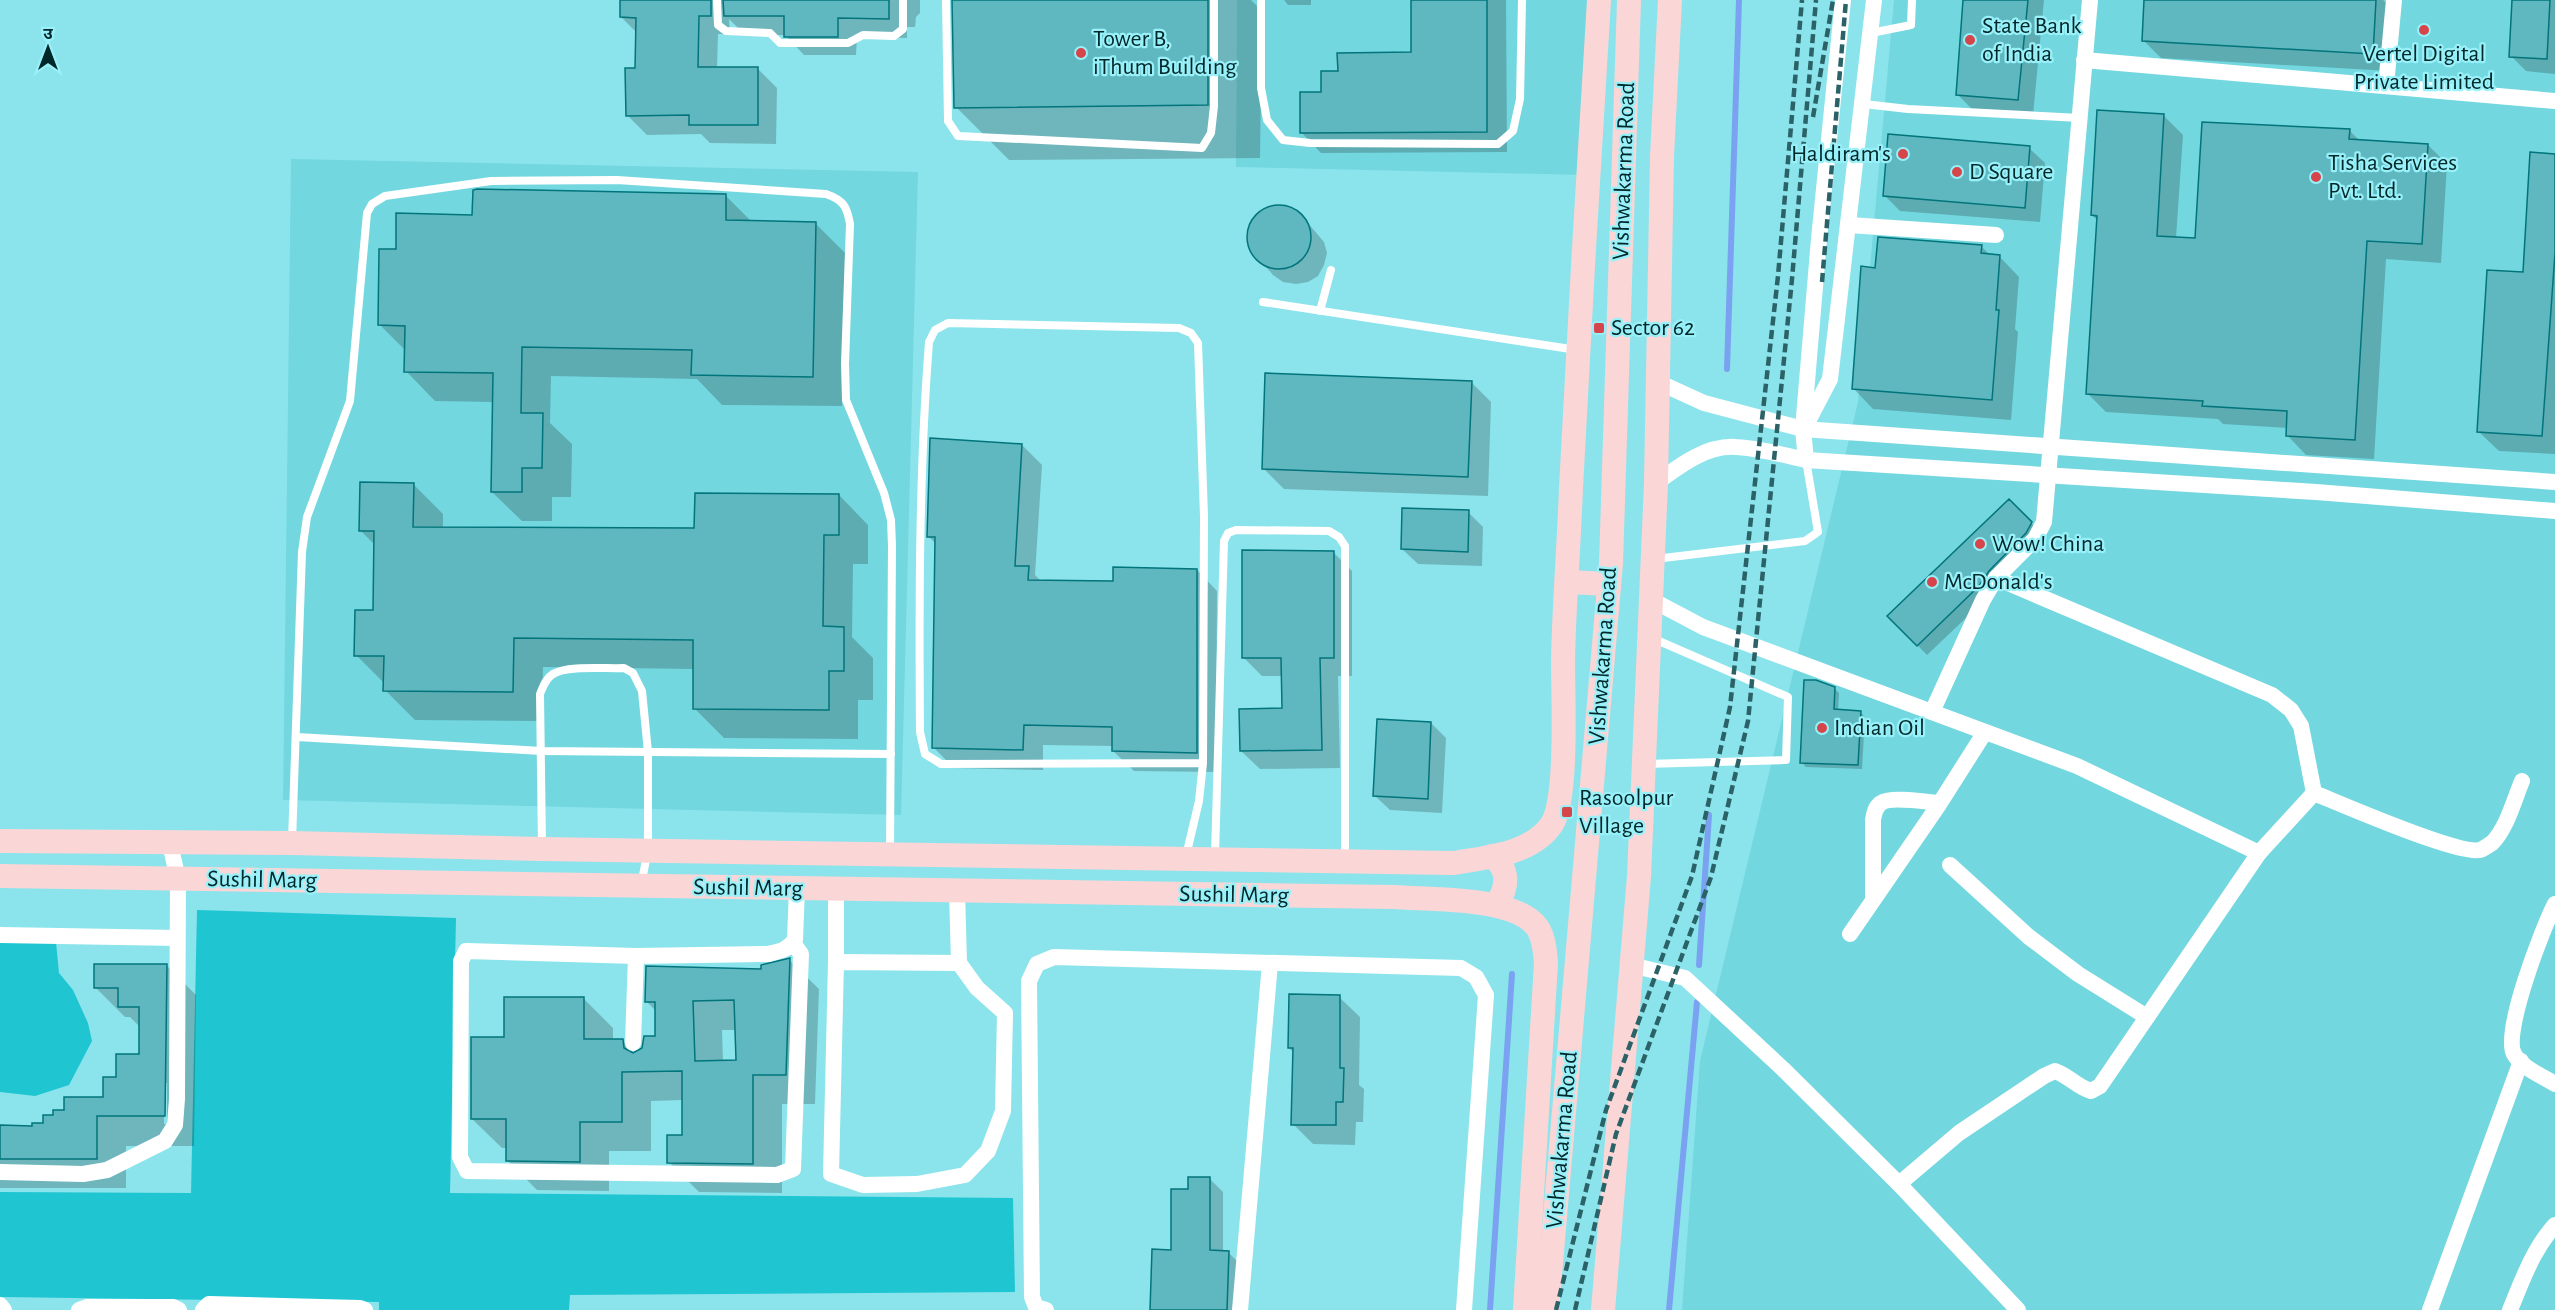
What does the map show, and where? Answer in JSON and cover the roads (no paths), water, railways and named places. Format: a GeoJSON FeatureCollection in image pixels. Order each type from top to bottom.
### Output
{"type":"FeatureCollection","features":[{"type":"Feature","properties":{"kind":"street"},"geometry":{"type":"LineString","coordinates":[[1559,808],[1578,350],[1599,0]]}},
{"type":"Feature","properties":{"kind":"street","name":"Vishwakarma Road"},"geometry":{"type":"LineString","coordinates":[[1547,1310],[1609,584],[1629,0]]}},
{"type":"Feature","properties":{"kind":"street","name":"Vishwakarma Road"},"geometry":{"type":"LineString","coordinates":[[1603,1310],[1639,876],[1656,483],[1662,156],[1670,0]]}},
{"type":"Feature","properties":{"kind":"street"},"geometry":{"type":"LineString","coordinates":[[1806,459],[1803,429],[1843,0]]}},
{"type":"Feature","properties":{"kind":"street"},"geometry":{"type":"LineString","coordinates":[[1803,429],[1830,379],[1864,104],[1874,0]]}},
{"type":"Feature","properties":{"kind":"street"},"geometry":{"type":"LineString","coordinates":[[1932,712],[1983,600],[1996,578],[2035,539],[2044,522],[2090,0]]}},
{"type":"Feature","properties":{"kind":"street"},"geometry":{"type":"LineString","coordinates":[[2386,86],[2394,0]]}},
{"type":"Feature","properties":{"kind":"street"},"geometry":{"type":"LineString","coordinates":[[2084,60],[2555,101]]}},
{"type":"Feature","properties":{"kind":"street"},"geometry":{"type":"LineString","coordinates":[[1628,72],[1635,90],[1643,94],[1653,93],[1659,89],[1666,74]]}},
{"type":"Feature","properties":{"kind":"street"},"geometry":{"type":"LineString","coordinates":[[1625,154],[1630,142],[1637,137],[1645,136],[1652,137],[1662,156]]}},
{"type":"Feature","properties":{"kind":"street"},"geometry":{"type":"LineString","coordinates":[[1849,225],[1996,235]]}},
{"type":"Feature","properties":{"kind":"street"},"geometry":{"type":"LineString","coordinates":[[1658,382],[1704,403],[1803,429],[2555,482]]}},
{"type":"Feature","properties":{"kind":"street"},"geometry":{"type":"LineString","coordinates":[[1656,483],[1704,453],[1736,447],[1806,459],[2555,511]]}},
{"type":"Feature","properties":{"kind":"street"},"geometry":{"type":"LineString","coordinates":[[1996,578],[2272,695],[2291,710],[2301,726],[2314,793]]}},
{"type":"Feature","properties":{"kind":"street"},"geometry":{"type":"LineString","coordinates":[[1567,582],[1609,584]]}},
{"type":"Feature","properties":{"kind":"street"},"geometry":{"type":"LineString","coordinates":[[1650,599],[1703,627],[2077,766],[2259,852]]}},
{"type":"Feature","properties":{"kind":"street"},"geometry":{"type":"LineString","coordinates":[[1850,934],[1940,803],[1985,732]]}},
{"type":"Feature","properties":{"kind":"street","name":"Sushil Marg"},"geometry":{"type":"LineString","coordinates":[[0,841],[292,843],[1454,863],[1510,852],[1541,835],[1551,824],[1559,808],[1594,775]]}},
{"type":"Feature","properties":{"kind":"street"},"geometry":{"type":"LineString","coordinates":[[2314,793],[2388,823],[2462,849],[2480,850],[2491,843],[2501,829],[2522,781]]}},
{"type":"Feature","properties":{"kind":"street"},"geometry":{"type":"LineString","coordinates":[[1899,1184],[1959,1133],[2044,1076],[2055,1071],[2066,1075],[2080,1088],[2091,1091],[2100,1086],[2259,852],[2314,793]]}},
{"type":"Feature","properties":{"kind":"street"},"geometry":{"type":"LineString","coordinates":[[1874,897],[1875,810],[1880,803],[1889,800],[1940,803]]}},
{"type":"Feature","properties":{"kind":"street"},"geometry":{"type":"LineString","coordinates":[[0,1173],[83,1174],[107,1170],[165,1141],[175,1125],[178,879],[170,843]]}},
{"type":"Feature","properties":{"kind":"street"},"geometry":{"type":"LineString","coordinates":[[1492,856],[1501,863],[1505,876],[1505,886],[1496,904],[1524,917],[1536,927],[1544,946],[1546,963],[1525,1310]]}},
{"type":"Feature","properties":{"kind":"street"},"geometry":{"type":"LineString","coordinates":[[1950,865],[2037,943],[2078,974],[2147,1017]]}},
{"type":"Feature","properties":{"kind":"street","name":"Sushil Marg"},"geometry":{"type":"LineString","coordinates":[[0,876],[1394,897],[1496,904]]}},
{"type":"Feature","properties":{"kind":"street"},"geometry":{"type":"LineString","coordinates":[[793,943],[801,954],[793,1169],[777,1175],[467,1171],[460,1157],[461,962],[466,951],[636,956],[768,954],[787,950],[795,940],[797,888]]}},
{"type":"Feature","properties":{"kind":"street"},"geometry":{"type":"LineString","coordinates":[[836,889],[831,1174],[862,1185],[917,1184],[965,1175],[988,1151],[1003,1111],[1005,1013],[977,988],[959,963],[957,891]]}},
{"type":"Feature","properties":{"kind":"street"},"geometry":{"type":"LineString","coordinates":[[2555,904],[2517,1005],[2511,1032],[2513,1053],[2530,1070],[2555,1084]]}},
{"type":"Feature","properties":{"kind":"street"},"geometry":{"type":"LineString","coordinates":[[0,935],[177,938]]}},
{"type":"Feature","properties":{"kind":"street"},"geometry":{"type":"LineString","coordinates":[[633,1043],[636,956]]}},
{"type":"Feature","properties":{"kind":"street"},"geometry":{"type":"LineString","coordinates":[[1046,1310],[1036,1307],[1032,1297],[1029,981],[1036,964],[1054,957],[1461,968],[1476,977],[1486,995],[1464,1310]]}},
{"type":"Feature","properties":{"kind":"street"},"geometry":{"type":"LineString","coordinates":[[836,962],[959,963]]}},
{"type":"Feature","properties":{"kind":"street"},"geometry":{"type":"LineString","coordinates":[[1240,1310],[1270,963]]}},
{"type":"Feature","properties":{"kind":"street"},"geometry":{"type":"LineString","coordinates":[[1631,965],[1685,978],[1783,1069],[1899,1184],[2018,1310]]}},
{"type":"Feature","properties":{"kind":"street"},"geometry":{"type":"LineString","coordinates":[[2430,1310],[2521,1061]]}},
{"type":"Feature","properties":{"kind":"street"},"geometry":{"type":"LineString","coordinates":[[1531,1213],[1556,1214]]}},
{"type":"Feature","properties":{"kind":"street"},"geometry":{"type":"LineString","coordinates":[[2510,1310],[2531,1261],[2545,1236],[2555,1225]]}},
{"type":"Feature","properties":{"kind":"street"},"geometry":{"type":"LineString","coordinates":[[203,1310],[209,1304],[366,1310]]}},
{"type":"Feature","properties":{"kind":"street"},"geometry":{"type":"LineString","coordinates":[[0,1305],[4,1310]]}},
{"type":"Feature","properties":{"kind":"street"},"geometry":{"type":"LineString","coordinates":[[80,1310],[87,1307],[173,1307],[179,1310]]}},
{"type":"Feature","properties":{"kind":"lane"},"geometry":{"type":"LineString","coordinates":[[717,0],[718,25],[726,31],[770,33],[780,43],[848,43],[862,35],[894,36],[903,30],[903,0]]}},
{"type":"Feature","properties":{"kind":"lane"},"geometry":{"type":"LineString","coordinates":[[946,0],[948,121],[958,136],[1202,148],[1211,133],[1214,106],[1214,0]]}},
{"type":"Feature","properties":{"kind":"lane"},"geometry":{"type":"LineString","coordinates":[[1261,0],[1261,88],[1267,120],[1283,140],[1310,143],[1498,144],[1513,131],[1520,99],[1522,0]]}},
{"type":"Feature","properties":{"kind":"lane"},"geometry":{"type":"LineString","coordinates":[[1871,33],[1911,25],[1912,0]]}},
{"type":"Feature","properties":{"kind":"lane"},"geometry":{"type":"LineString","coordinates":[[1864,104],[1908,109],[2080,118]]}},
{"type":"Feature","properties":{"kind":"lane"},"geometry":{"type":"LineString","coordinates":[[292,843],[302,552],[307,517],[350,401],[366,213],[372,204],[385,196],[491,181],[617,180],[826,194],[840,199],[847,209],[850,224],[845,364],[846,400],[884,493],[891,520],[893,580],[890,854]]}},
{"type":"Feature","properties":{"kind":"lane"},"geometry":{"type":"LineString","coordinates":[[1320,311],[1331,270]]}},
{"type":"Feature","properties":{"kind":"lane"},"geometry":{"type":"LineString","coordinates":[[1263,302],[1578,350]]}},
{"type":"Feature","properties":{"kind":"lane"},"geometry":{"type":"LineString","coordinates":[[1185,859],[1199,801],[1203,763],[1204,516],[1198,343],[1191,333],[1179,328],[948,322],[936,330],[929,342],[922,435],[919,565],[920,732],[925,754],[941,764],[1203,763]]}},
{"type":"Feature","properties":{"kind":"lane"},"geometry":{"type":"LineString","coordinates":[[1652,560],[1805,541],[1818,532],[1806,459]]}},
{"type":"Feature","properties":{"kind":"lane"},"geometry":{"type":"LineString","coordinates":[[1215,860],[1224,541],[1228,533],[1236,530],[1329,531],[1339,537],[1344,546],[1344,861]]}},
{"type":"Feature","properties":{"kind":"lane"},"geometry":{"type":"LineString","coordinates":[[1643,764],[1786,760],[1788,697],[1649,636]]}},
{"type":"Feature","properties":{"kind":"lane"},"geometry":{"type":"LineString","coordinates":[[542,849],[540,694],[545,682],[553,674],[563,669],[624,668],[633,673],[642,691],[648,752],[648,850],[641,886]]}},
{"type":"Feature","properties":{"kind":"lane"},"geometry":{"type":"LineString","coordinates":[[297,737],[541,751],[891,754]]}},
{"type":"Feature","properties":{"kind":"waterway"},"geometry":{"type":"LineString","coordinates":[[1727,369],[1739,0]]}},
{"type":"Feature","properties":{"kind":"waterway"},"geometry":{"type":"LineString","coordinates":[[1699,965],[1709,815]]}},
{"type":"Feature","properties":{"kind":"waterway"},"geometry":{"type":"LineString","coordinates":[[1490,1310],[1512,974]]}},
{"type":"Feature","properties":{"kind":"waterway"},"geometry":{"type":"LineString","coordinates":[[1669,1310],[1697,1002]]}},
{"type":"Feature","properties":{"kind":"railway"},"geometry":{"type":"LineString","coordinates":[[1556,1310],[1606,1110],[1692,876],[1730,707],[1778,276],[1802,0]]}},
{"type":"Feature","properties":{"kind":"railway"},"geometry":{"type":"LineString","coordinates":[[1575,1310],[1616,1134],[1711,877],[1748,721],[1792,279],[1816,0]]}},
{"type":"Feature","properties":{"kind":"railway"},"geometry":{"type":"LineString","coordinates":[[1813,117],[1833,0]]}},
{"type":"Feature","properties":{"kind":"railway"},"geometry":{"type":"LineString","coordinates":[[1822,282],[1846,0]]}},
{"type":"Feature","properties":{"kind":"place","name":"Vertel Digital Private Limited"},"geometry":{"type":"Point","coordinates":[2424,30]}},
{"type":"Feature","properties":{"kind":"place","name":"State Bank of India"},"geometry":{"type":"Point","coordinates":[1970,40]}},
{"type":"Feature","properties":{"kind":"place","name":"Tower B, iThum Building"},"geometry":{"type":"Point","coordinates":[1081,53]}},
{"type":"Feature","properties":{"kind":"place","name":"Haldiram's"},"geometry":{"type":"Point","coordinates":[1903,154]}},
{"type":"Feature","properties":{"kind":"place","name":"D Square"},"geometry":{"type":"Point","coordinates":[1957,172]}},
{"type":"Feature","properties":{"kind":"place","name":"Tisha Services Pvt. Ltd."},"geometry":{"type":"Point","coordinates":[2316,177]}},
{"type":"Feature","properties":{"kind":"place","name":"Sector 62"},"geometry":{"type":"Point","coordinates":[1599,328]}},
{"type":"Feature","properties":{"kind":"place","name":"Wow! China"},"geometry":{"type":"Point","coordinates":[1980,544]}},
{"type":"Feature","properties":{"kind":"place","name":"McDonald's"},"geometry":{"type":"Point","coordinates":[1932,582]}},
{"type":"Feature","properties":{"kind":"place","name":"Indian Oil"},"geometry":{"type":"Point","coordinates":[1822,728]}},
{"type":"Feature","properties":{"kind":"place","name":"Rasoolpur Village"},"geometry":{"type":"Point","coordinates":[1567,812]}}]}
